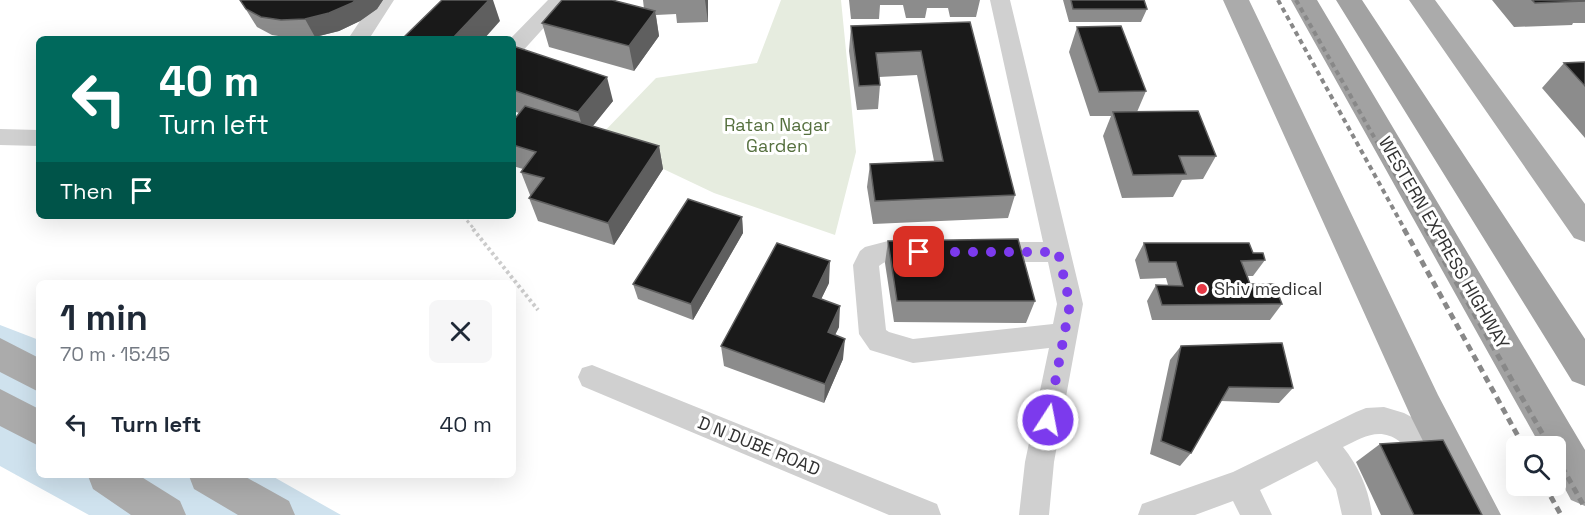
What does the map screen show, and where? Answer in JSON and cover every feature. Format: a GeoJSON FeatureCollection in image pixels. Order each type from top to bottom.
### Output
{"type":"FeatureCollection","features":[{"type":"Feature","properties":{"kind":"highway","name":"WESTERN EXPRESS HIGHWAY"},"geometry":{"type":"LineString","coordinates":[[1304,0],[1585,487]]}},
{"type":"Feature","properties":{"kind":"highway"},"geometry":{"type":"LineString","coordinates":[[1349,0],[1585,370]]}},
{"type":"Feature","properties":{"kind":"main road"},"geometry":{"type":"LineString","coordinates":[[1236,0],[1425,407],[1481,515]]}},
{"type":"Feature","properties":{"kind":"main road"},"geometry":{"type":"LineString","coordinates":[[1422,0],[1585,229]]}},
{"type":"Feature","properties":{"kind":"main road"},"geometry":{"type":"LineString","coordinates":[[0,354],[36,374]]}},
{"type":"Feature","properties":{"kind":"main road"},"geometry":{"type":"LineString","coordinates":[[0,405],[36,427]]}},
{"type":"Feature","properties":{"kind":"main road"},"geometry":{"type":"LineString","coordinates":[[110,478],[166,515]]}},
{"type":"Feature","properties":{"kind":"main road"},"geometry":{"type":"LineString","coordinates":[[211,478],[275,515]]}},
{"type":"Feature","properties":{"kind":"street"},"geometry":{"type":"LineString","coordinates":[[360,36],[384,0]]}},
{"type":"Feature","properties":{"kind":"street"},"geometry":{"type":"LineString","coordinates":[[516,46],[559,0]]}},
{"type":"Feature","properties":{"kind":"street"},"geometry":{"type":"LineString","coordinates":[[1000,0],[1070,304],[1035,484],[1034,515]]}},
{"type":"Feature","properties":{"kind":"street"},"geometry":{"type":"LineString","coordinates":[[0,137],[36,138]]}},
{"type":"Feature","properties":{"kind":"street"},"geometry":{"type":"LineString","coordinates":[[1058,252],[871,255],[866,265],[876,339],[890,346],[913,351],[1066,334]]}},
{"type":"Feature","properties":{"kind":"street","name":"D N DUBE ROAD"},"geometry":{"type":"LineString","coordinates":[[592,377],[926,515]]}},
{"type":"Feature","properties":{"kind":"street"},"geometry":{"type":"LineString","coordinates":[[1153,515],[1240,484],[1366,421],[1381,419],[1397,422],[1409,431],[1455,515]]}},
{"type":"Feature","properties":{"kind":"street"},"geometry":{"type":"LineString","coordinates":[[1321,444],[1342,468],[1355,495],[1357,515]]}},
{"type":"Feature","properties":{"kind":"street"},"geometry":{"type":"LineString","coordinates":[[1240,484],[1257,515]]}},
{"type":"Feature","properties":{"kind":"path"},"geometry":{"type":"LineString","coordinates":[[465,219],[514,280]]}},
{"type":"Feature","properties":{"kind":"path"},"geometry":{"type":"LineString","coordinates":[[516,282],[538,310]]}},
{"type":"Feature","properties":{"kind":"green space","name":"Ratan Nagar Garden"},"geometry":{"type":"Polygon","coordinates":[[[781,0],[841,0],[856,152],[835,235],[714,193],[598,138],[656,78],[757,63],[781,0]]]}},
{"type":"Feature","properties":{"kind":"water"},"geometry":{"type":"Polygon","coordinates":[[[0,325],[36,339],[36,478],[276,478],[341,515],[89,515],[0,466],[0,325]]]}},
{"type":"Feature","properties":{"kind":"building"},"geometry":{"type":"Polygon","coordinates":[[[240,0],[356,0],[329,13],[305,19],[281,20],[261,17],[246,9],[240,0]]]}},
{"type":"Feature","properties":{"kind":"building"},"geometry":{"type":"Polygon","coordinates":[[[442,0],[489,0],[455,36],[405,36],[442,0]]]}},
{"type":"Feature","properties":{"kind":"building"},"geometry":{"type":"Polygon","coordinates":[[[562,0],[612,0],[655,11],[629,46],[542,23],[562,0]]]}},
{"type":"Feature","properties":{"kind":"building"},"geometry":{"type":"Polygon","coordinates":[[[1071,0],[1144,0],[1147,9],[1073,9],[1071,0]]]}},
{"type":"Feature","properties":{"kind":"building"},"geometry":{"type":"Polygon","coordinates":[[[1532,0],[1585,0],[1585,1],[1535,3],[1532,0]]]}},
{"type":"Feature","properties":{"kind":"building"},"geometry":{"type":"Polygon","coordinates":[[[970,22],[1015,195],[875,201],[870,164],[943,161],[921,51],[876,53],[880,85],[859,86],[851,26],[970,22]]]}},
{"type":"Feature","properties":{"kind":"building"},"geometry":{"type":"Polygon","coordinates":[[[1121,26],[1146,91],[1099,92],[1077,27],[1121,26]]]}},
{"type":"Feature","properties":{"kind":"building"},"geometry":{"type":"Polygon","coordinates":[[[516,47],[607,77],[578,112],[516,91],[516,47]]]}},
{"type":"Feature","properties":{"kind":"building"},"geometry":{"type":"Polygon","coordinates":[[[1585,62],[1585,86],[1564,63],[1585,62]]]}},
{"type":"Feature","properties":{"kind":"building"},"geometry":{"type":"Polygon","coordinates":[[[525,106],[659,146],[608,223],[529,198],[544,178],[521,172],[536,152],[516,146],[516,117],[525,106]]]}},
{"type":"Feature","properties":{"kind":"building"},"geometry":{"type":"Polygon","coordinates":[[[1198,111],[1216,156],[1179,156],[1186,174],[1133,175],[1113,112],[1198,111]]]}},
{"type":"Feature","properties":{"kind":"building"},"geometry":{"type":"Polygon","coordinates":[[[688,199],[742,217],[691,304],[633,284],[688,199]]]}},
{"type":"Feature","properties":{"kind":"building"},"geometry":{"type":"Polygon","coordinates":[[[1018,239],[1035,301],[897,301],[888,241],[1018,239]]]}},
{"type":"Feature","properties":{"kind":"building"},"geometry":{"type":"Polygon","coordinates":[[[777,243],[830,261],[813,296],[840,306],[828,332],[845,339],[825,384],[721,346],[777,243]]]}},
{"type":"Feature","properties":{"kind":"building"},"geometry":{"type":"Polygon","coordinates":[[[1144,243],[1249,243],[1253,253],[1263,253],[1265,260],[1241,261],[1250,284],[1274,284],[1282,304],[1162,305],[1156,285],[1183,286],[1176,262],[1149,262],[1144,243]]]}},
{"type":"Feature","properties":{"kind":"building"},"geometry":{"type":"Polygon","coordinates":[[[1282,343],[1293,388],[1229,387],[1191,453],[1161,441],[1181,346],[1282,343]]]}},
{"type":"Feature","properties":{"kind":"building"},"geometry":{"type":"Polygon","coordinates":[[[1443,440],[1482,515],[1414,515],[1380,444],[1443,440]]]}},
{"type":"Feature","properties":{"kind":"railway"},"geometry":{"type":"LineString","coordinates":[[1278,0],[1405,230]]}},
{"type":"Feature","properties":{"kind":"railway"},"geometry":{"type":"LineString","coordinates":[[1296,0],[1427,230]]}},
{"type":"Feature","properties":{"kind":"railway"},"geometry":{"type":"LineString","coordinates":[[1404,229],[1518,436]]}},
{"type":"Feature","properties":{"kind":"railway"},"geometry":{"type":"LineString","coordinates":[[1426,229],[1544,436]]}},
{"type":"Feature","properties":{"kind":"railway"},"geometry":{"type":"LineString","coordinates":[[1566,474],[1585,508]]}},
{"type":"Feature","properties":{"kind":"railway"},"geometry":{"type":"LineString","coordinates":[[1551,496],[1561,515]]}},
{"type":"Feature","properties":{"kind":"place","name":"Shiv medical"},"geometry":{"type":"Point","coordinates":[1202,289]}},
{"type":"Feature","properties":{"kind":"route"},"geometry":{"type":"LineString","coordinates":[[919,252],[1058,252],[1070,304],[1048,420]]}}]}
